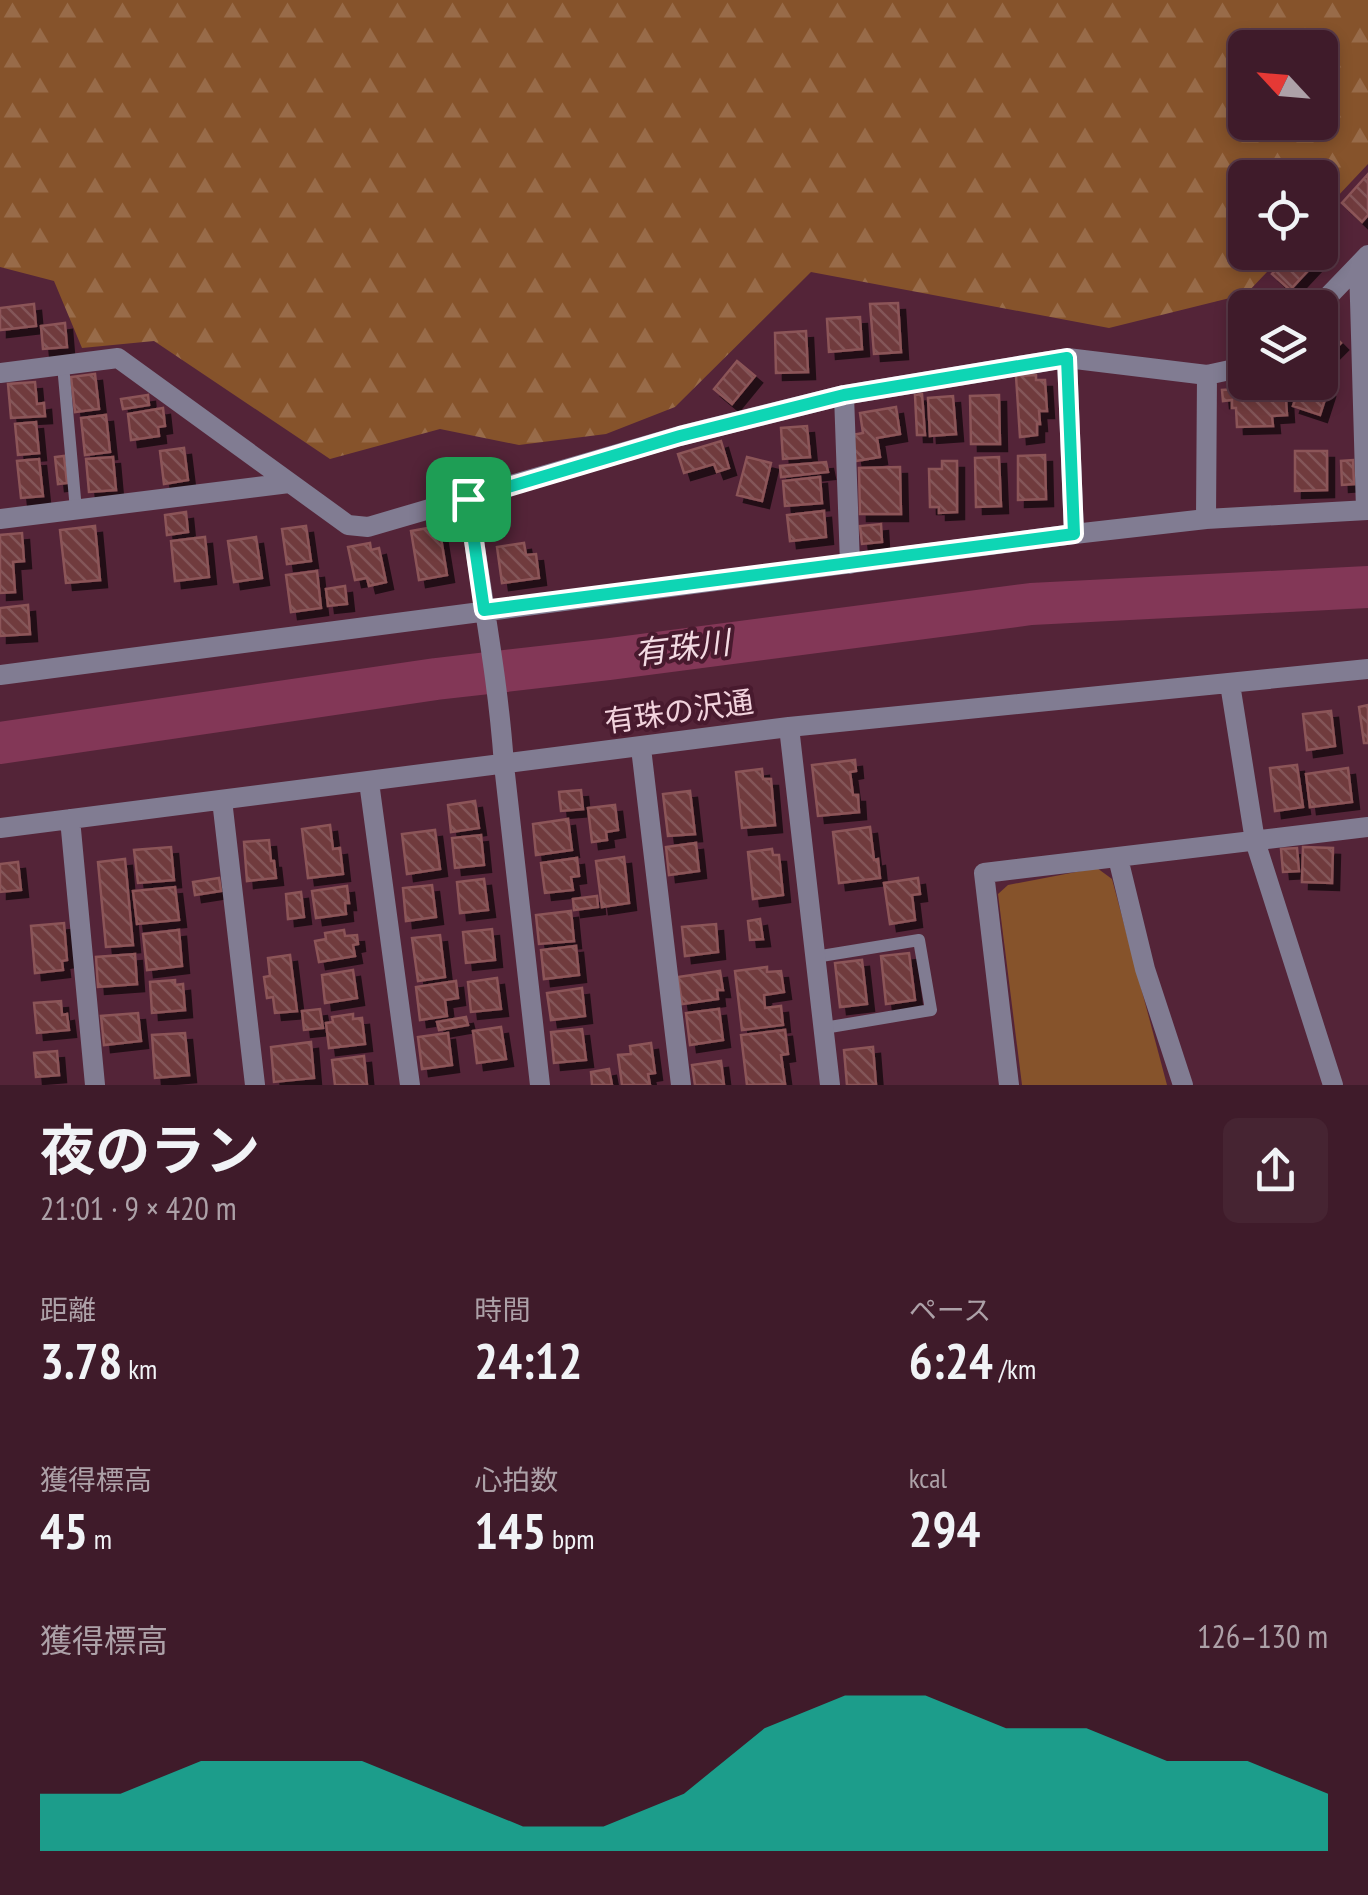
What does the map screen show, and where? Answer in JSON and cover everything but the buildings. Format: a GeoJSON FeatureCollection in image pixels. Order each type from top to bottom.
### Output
{"type":"FeatureCollection","features":[{"type":"Feature","properties":{"kind":"street"},"geometry":{"type":"LineString","coordinates":[[1335,290],[1363,261]]}},
{"type":"Feature","properties":{"kind":"street"},"geometry":{"type":"LineString","coordinates":[[0,675],[1074,534],[1206,519],[1367,510],[1363,261]]}},
{"type":"Feature","properties":{"kind":"street"},"geometry":{"type":"LineString","coordinates":[[0,372],[118,358],[348,525],[368,527],[680,436],[844,395],[1067,358],[1207,375],[1228,370]]}},
{"type":"Feature","properties":{"kind":"street"},"geometry":{"type":"LineString","coordinates":[[1067,358],[1074,534]]}},
{"type":"Feature","properties":{"kind":"street"},"geometry":{"type":"LineString","coordinates":[[1206,519],[1207,375]]}},
{"type":"Feature","properties":{"kind":"street"},"geometry":{"type":"LineString","coordinates":[[844,395],[850,564]]}},
{"type":"Feature","properties":{"kind":"street"},"geometry":{"type":"LineString","coordinates":[[0,519],[288,484]]}},
{"type":"Feature","properties":{"kind":"street"},"geometry":{"type":"LineString","coordinates":[[468,499],[501,719],[540,1085]]}},
{"type":"Feature","properties":{"kind":"street","name":"有珠の沢通"},"geometry":{"type":"LineString","coordinates":[[0,828],[789,727],[1368,669]]}},
{"type":"Feature","properties":{"kind":"street"},"geometry":{"type":"LineString","coordinates":[[1230,684],[1255,841],[1333,1085]]}},
{"type":"Feature","properties":{"kind":"street"},"geometry":{"type":"LineString","coordinates":[[789,727],[830,1085]]}},
{"type":"Feature","properties":{"kind":"street"},"geometry":{"type":"LineString","coordinates":[[641,748],[682,1085]]}},
{"type":"Feature","properties":{"kind":"street"},"geometry":{"type":"LineString","coordinates":[[369,782],[410,1085]]}},
{"type":"Feature","properties":{"kind":"street"},"geometry":{"type":"LineString","coordinates":[[222,800],[255,1085]]}},
{"type":"Feature","properties":{"kind":"street"},"geometry":{"type":"LineString","coordinates":[[70,819],[95,1085]]}},
{"type":"Feature","properties":{"kind":"street"},"geometry":{"type":"LineString","coordinates":[[1008,1085],[984,872],[1368,827]]}},
{"type":"Feature","properties":{"kind":"street"},"geometry":{"type":"LineString","coordinates":[[1118,858],[1145,970],[1183,1085]]}},
{"type":"Feature","properties":{"kind":"lane"},"geometry":{"type":"LineString","coordinates":[[63,365],[76,510]]}},
{"type":"Feature","properties":{"kind":"lane"},"geometry":{"type":"LineString","coordinates":[[816,957],[919,940],[931,1010],[824,1028]]}},
{"type":"Feature","properties":{"kind":"green space"},"geometry":{"type":"Polygon","coordinates":[[[0,0],[1368,0],[1368,164],[1338,196],[1338,160],[1228,160],[1228,270],[1269,270],[1250,290],[1228,290],[1228,298],[1109,328],[811,272],[675,407],[606,434],[519,445],[440,429],[330,459],[154,341],[82,348],[54,281],[0,267],[0,0]]]}},
{"type":"Feature","properties":{"kind":"green space"},"geometry":{"type":"Polygon","coordinates":[[[1097,868],[1112,879],[1167,1085],[1022,1085],[998,894],[1008,885],[1097,868]]]}},
{"type":"Feature","properties":{"kind":"waterway","name":"有珠川"},"geometry":{"type":"LineString","coordinates":[[0,743],[436,679],[1031,604],[1368,587]]}},
{"type":"Feature","properties":{"kind":"route"},"geometry":{"type":"LineString","coordinates":[[1067,358],[1074,534],[484,610],[468,499],[680,436],[844,395],[1067,358]]}}]}
